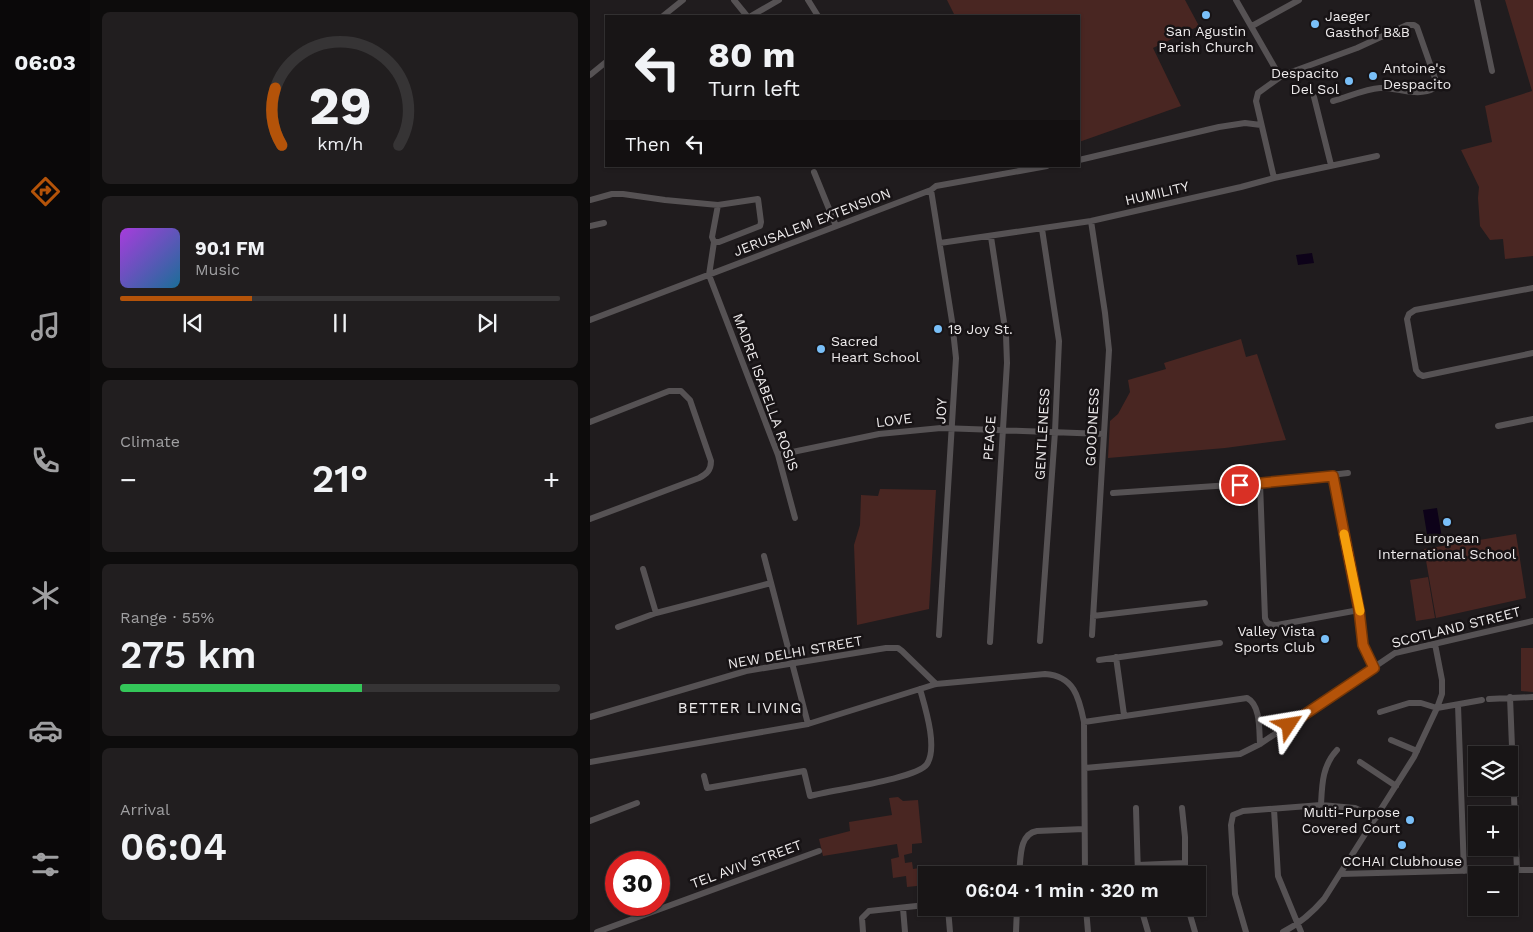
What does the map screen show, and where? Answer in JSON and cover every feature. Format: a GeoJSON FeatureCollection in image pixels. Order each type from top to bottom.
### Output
{"type":"FeatureCollection","features":[{"type":"Feature","properties":{"kind":"street"},"geometry":{"type":"LineString","coordinates":[[664,15],[683,0]]}},
{"type":"Feature","properties":{"kind":"street"},"geometry":{"type":"LineString","coordinates":[[734,0],[748,15]]}},
{"type":"Feature","properties":{"kind":"street"},"geometry":{"type":"LineString","coordinates":[[751,15],[779,0]]}},
{"type":"Feature","properties":{"kind":"street"},"geometry":{"type":"LineString","coordinates":[[808,0],[817,15]]}},
{"type":"Feature","properties":{"kind":"street"},"geometry":{"type":"LineString","coordinates":[[1236,0],[1275,68],[1283,75]]}},
{"type":"Feature","properties":{"kind":"street"},"geometry":{"type":"LineString","coordinates":[[1252,26],[1299,0]]}},
{"type":"Feature","properties":{"kind":"street"},"geometry":{"type":"LineString","coordinates":[[1477,0],[1492,71]]}},
{"type":"Feature","properties":{"kind":"street"},"geometry":{"type":"LineString","coordinates":[[1274,178],[1256,95],[1283,75],[1357,48],[1407,25],[1414,25],[1419,30],[1436,81],[1434,88],[1428,91],[1417,92],[1377,88],[1333,101]]}},
{"type":"Feature","properties":{"kind":"street"},"geometry":{"type":"LineString","coordinates":[[590,75],[605,63]]}},
{"type":"Feature","properties":{"kind":"street"},"geometry":{"type":"LineString","coordinates":[[1314,97],[1331,165]]}},
{"type":"Feature","properties":{"kind":"street"},"geometry":{"type":"LineString","coordinates":[[1080,160],[1219,127],[1245,123],[1261,125]]}},
{"type":"Feature","properties":{"kind":"street","name":"HUMILITY"},"geometry":{"type":"LineString","coordinates":[[940,243],[1091,221],[1331,165],[1378,156]]}},
{"type":"Feature","properties":{"kind":"street","name":"JERUSALEM EXTENSION"},"geometry":{"type":"LineString","coordinates":[[590,320],[931,190],[939,185],[1041,167]]}},
{"type":"Feature","properties":{"kind":"street"},"geometry":{"type":"LineString","coordinates":[[814,172],[836,226]]}},
{"type":"Feature","properties":{"kind":"street","name":"JOY"},"geometry":{"type":"LineString","coordinates":[[931,190],[956,358],[938,635]]}},
{"type":"Feature","properties":{"kind":"street"},"geometry":{"type":"LineString","coordinates":[[590,200],[623,194],[718,205],[758,199],[761,224],[756,229],[714,242]]}},
{"type":"Feature","properties":{"kind":"street"},"geometry":{"type":"LineString","coordinates":[[709,275],[714,242],[712,238],[718,205]]}},
{"type":"Feature","properties":{"kind":"street","name":"GOODNESS"},"geometry":{"type":"LineString","coordinates":[[1091,221],[1106,313],[1109,350],[1092,635]]}},
{"type":"Feature","properties":{"kind":"street"},"geometry":{"type":"LineString","coordinates":[[590,226],[604,223]]}},
{"type":"Feature","properties":{"kind":"street","name":"GENTLENESS"},"geometry":{"type":"LineString","coordinates":[[1040,642],[1055,432],[1058,341],[1042,229]]}},
{"type":"Feature","properties":{"kind":"street","name":"PEACE"},"geometry":{"type":"LineString","coordinates":[[990,642],[1007,348],[991,237]]}},
{"type":"Feature","properties":{"kind":"street","name":"MADRE ISABELLA ROSIS"},"geometry":{"type":"LineString","coordinates":[[709,275],[778,454],[795,518]]}},
{"type":"Feature","properties":{"kind":"street"},"geometry":{"type":"LineString","coordinates":[[1533,288],[1415,310],[1406,319],[1416,370],[1423,376],[1533,353]]}},
{"type":"Feature","properties":{"kind":"street"},"geometry":{"type":"LineString","coordinates":[[590,422],[669,391],[681,391],[690,400],[711,461],[709,471],[699,478],[590,519]]}},
{"type":"Feature","properties":{"kind":"street"},"geometry":{"type":"LineString","coordinates":[[1498,426],[1533,418]]}},
{"type":"Feature","properties":{"kind":"street","name":"LOVE"},"geometry":{"type":"LineString","coordinates":[[778,454],[879,434],[952,428],[1104,434]]}},
{"type":"Feature","properties":{"kind":"street"},"geometry":{"type":"LineString","coordinates":[[1113,493],[1260,483],[1348,474]]}},
{"type":"Feature","properties":{"kind":"street"},"geometry":{"type":"LineString","coordinates":[[1333,476],[1359,610],[1363,645],[1374,668]]}},
{"type":"Feature","properties":{"kind":"street"},"geometry":{"type":"LineString","coordinates":[[1260,483],[1265,618],[1268,624],[1276,625],[1359,610]]}},
{"type":"Feature","properties":{"kind":"street"},"geometry":{"type":"LineString","coordinates":[[764,556],[808,724]]}},
{"type":"Feature","properties":{"kind":"street"},"geometry":{"type":"LineString","coordinates":[[643,569],[656,613]]}},
{"type":"Feature","properties":{"kind":"street"},"geometry":{"type":"LineString","coordinates":[[618,627],[656,613],[771,583]]}},
{"type":"Feature","properties":{"kind":"street"},"geometry":{"type":"LineString","coordinates":[[1093,616],[1205,603]]}},
{"type":"Feature","properties":{"kind":"street","name":"SCOTLAND STREET"},"geometry":{"type":"LineString","coordinates":[[1085,768],[1234,756],[1247,752],[1395,653],[1533,621]]}},
{"type":"Feature","properties":{"kind":"street"},"geometry":{"type":"LineString","coordinates":[[1099,660],[1220,642]]}},
{"type":"Feature","properties":{"kind":"street"},"geometry":{"type":"LineString","coordinates":[[1283,932],[1310,915],[1324,899],[1417,751],[1442,694],[1442,680],[1435,644]]}},
{"type":"Feature","properties":{"kind":"street","name":"NEW DELHI STREET"},"geometry":{"type":"LineString","coordinates":[[590,717],[746,671],[892,648],[902,652],[936,684]]}},
{"type":"Feature","properties":{"kind":"street"},"geometry":{"type":"LineString","coordinates":[[1116,658],[1124,715]]}},
{"type":"Feature","properties":{"kind":"street"},"geometry":{"type":"LineString","coordinates":[[590,762],[808,724],[936,684],[1045,674],[1055,675],[1067,680],[1074,689],[1084,722],[1085,866]]}},
{"type":"Feature","properties":{"kind":"street"},"geometry":{"type":"LineString","coordinates":[[704,776],[707,788],[804,771],[810,796],[875,784],[921,770],[929,760],[930,727],[920,688]]}},
{"type":"Feature","properties":{"kind":"street"},"geometry":{"type":"LineString","coordinates":[[1510,697],[1517,866]]}},
{"type":"Feature","properties":{"kind":"street"},"geometry":{"type":"LineString","coordinates":[[1380,712],[1416,702],[1437,708],[1486,699],[1533,697]]}},
{"type":"Feature","properties":{"kind":"street"},"geometry":{"type":"LineString","coordinates":[[1084,722],[1247,698],[1254,703],[1256,708],[1260,744]]}},
{"type":"Feature","properties":{"kind":"street"},"geometry":{"type":"LineString","coordinates":[[1458,705],[1464,871]]}},
{"type":"Feature","properties":{"kind":"street"},"geometry":{"type":"LineString","coordinates":[[1391,740],[1417,751]]}},
{"type":"Feature","properties":{"kind":"street"},"geometry":{"type":"LineString","coordinates":[[1321,805],[1323,778],[1327,764],[1336,750]]}},
{"type":"Feature","properties":{"kind":"street"},"geometry":{"type":"LineString","coordinates":[[1360,762],[1396,786]]}},
{"type":"Feature","properties":{"kind":"street"},"geometry":{"type":"LineString","coordinates":[[590,821],[637,803]]}},
{"type":"Feature","properties":{"kind":"street"},"geometry":{"type":"LineString","coordinates":[[1246,932],[1235,894],[1231,820],[1233,815],[1243,811],[1321,805],[1354,808],[1376,818]]}},
{"type":"Feature","properties":{"kind":"street"},"geometry":{"type":"LineString","coordinates":[[1136,808],[1138,865],[1185,863],[1186,837],[1182,808]]}},
{"type":"Feature","properties":{"kind":"street"},"geometry":{"type":"LineString","coordinates":[[1274,809],[1278,876],[1301,932]]}},
{"type":"Feature","properties":{"kind":"street"},"geometry":{"type":"LineString","coordinates":[[1021,866],[1022,843],[1027,835],[1037,831],[1084,829]]}},
{"type":"Feature","properties":{"kind":"street","name":"TEL AVIV STREET"},"geometry":{"type":"LineString","coordinates":[[597,932],[819,851]]}},
{"type":"Feature","properties":{"kind":"street"},"geometry":{"type":"LineString","coordinates":[[1518,871],[1533,870]]}},
{"type":"Feature","properties":{"kind":"street"},"geometry":{"type":"LineString","coordinates":[[1340,874],[1468,871]]}},
{"type":"Feature","properties":{"kind":"street"},"geometry":{"type":"LineString","coordinates":[[863,932],[862,918],[866,913],[918,906]]}},
{"type":"Feature","properties":{"kind":"street"},"geometry":{"type":"LineString","coordinates":[[903,908],[905,932]]}},
{"type":"Feature","properties":{"kind":"street"},"geometry":{"type":"LineString","coordinates":[[949,916],[950,932]]}},
{"type":"Feature","properties":{"kind":"street"},"geometry":{"type":"LineString","coordinates":[[1016,932],[1017,916]]}},
{"type":"Feature","properties":{"kind":"street"},"geometry":{"type":"LineString","coordinates":[[1087,916],[1088,932]]}},
{"type":"Feature","properties":{"kind":"street"},"geometry":{"type":"LineString","coordinates":[[1143,916],[1148,932]]}},
{"type":"Feature","properties":{"kind":"street"},"geometry":{"type":"LineString","coordinates":[[1190,916],[1195,932]]}},
{"type":"Feature","properties":{"kind":"shaded area"},"geometry":{"type":"Polygon","coordinates":[[[947,0],[1185,0],[1199,26],[1153,48],[1181,106],[1080,142],[1080,15],[954,15],[947,0]]]}},
{"type":"Feature","properties":{"kind":"shaded area"},"geometry":{"type":"Polygon","coordinates":[[[1505,0],[1533,0],[1533,256],[1505,259],[1503,239],[1490,240],[1480,226],[1479,187],[1461,150],[1492,142],[1485,106],[1532,91],[1505,0]]]}},
{"type":"Feature","properties":{"kind":"shaded area"},"geometry":{"type":"Polygon","coordinates":[[[1312,253],[1314,263],[1298,265],[1296,255],[1312,253]]]}},
{"type":"Feature","properties":{"kind":"shaded area"},"geometry":{"type":"Polygon","coordinates":[[[1241,339],[1246,357],[1257,354],[1286,440],[1225,448],[1108,458],[1110,421],[1118,414],[1130,392],[1128,380],[1166,369],[1164,363],[1241,339]]]}},
{"type":"Feature","properties":{"kind":"shaded area"},"geometry":{"type":"Polygon","coordinates":[[[880,489],[936,490],[929,609],[857,625],[854,545],[860,525],[861,495],[878,496],[880,489]]]}},
{"type":"Feature","properties":{"kind":"shaded area"},"geometry":{"type":"Polygon","coordinates":[[[1437,508],[1442,538],[1428,540],[1423,510],[1437,508]]]}},
{"type":"Feature","properties":{"kind":"shaded area"},"geometry":{"type":"Polygon","coordinates":[[[1516,534],[1526,598],[1436,618],[1424,549],[1516,534]]]}},
{"type":"Feature","properties":{"kind":"shaded area"},"geometry":{"type":"Polygon","coordinates":[[[1428,577],[1435,618],[1416,621],[1410,580],[1428,577]]]}},
{"type":"Feature","properties":{"kind":"shaded area"},"geometry":{"type":"Polygon","coordinates":[[[1521,648],[1533,648],[1533,692],[1521,691],[1521,648]]]}},
{"type":"Feature","properties":{"kind":"shaded area"},"geometry":{"type":"Polygon","coordinates":[[[898,797],[903,801],[918,800],[922,843],[912,844],[912,853],[904,855],[905,863],[912,862],[913,869],[918,868],[918,886],[907,887],[906,876],[893,878],[891,859],[899,857],[897,844],[823,856],[819,839],[850,831],[849,822],[892,815],[889,798],[898,797]]]}},
{"type":"Feature","properties":{"kind":"slow traffic"},"geometry":{"type":"LineString","coordinates":[[1344,534],[1360,611]]}},
{"type":"Feature","properties":{"kind":"place","name":"San Agustin Parish Church"},"geometry":{"type":"Point","coordinates":[1206,15]}},
{"type":"Feature","properties":{"kind":"place","name":"Jaeger Gasthof B&B"},"geometry":{"type":"Point","coordinates":[1315,24]}},
{"type":"Feature","properties":{"kind":"place","name":"Antoine's Despacito"},"geometry":{"type":"Point","coordinates":[1373,76]}},
{"type":"Feature","properties":{"kind":"place","name":"Despacito Del Sol"},"geometry":{"type":"Point","coordinates":[1349,81]}},
{"type":"Feature","properties":{"kind":"place","name":"19 Joy St."},"geometry":{"type":"Point","coordinates":[938,329]}},
{"type":"Feature","properties":{"kind":"place","name":"Sacred Heart School"},"geometry":{"type":"Point","coordinates":[821,349]}},
{"type":"Feature","properties":{"kind":"place","name":"European International School"},"geometry":{"type":"Point","coordinates":[1447,522]}},
{"type":"Feature","properties":{"kind":"place","name":"Valley Vista Sports Club"},"geometry":{"type":"Point","coordinates":[1325,639]}},
{"type":"Feature","properties":{"kind":"place","name":"Multi-Purpose Covered Court"},"geometry":{"type":"Point","coordinates":[1410,820]}},
{"type":"Feature","properties":{"kind":"place","name":"CCHAI Clubhouse"},"geometry":{"type":"Point","coordinates":[1402,845]}},
{"type":"Feature","properties":{"kind":"district","name":"BETTER LIVING"},"geometry":{"type":"Point","coordinates":[740,708]}},
{"type":"Feature","properties":{"kind":"route"},"geometry":{"type":"LineString","coordinates":[[1240,485],[1333,476],[1359,610],[1363,645],[1374,668],[1289,725]]}}]}
